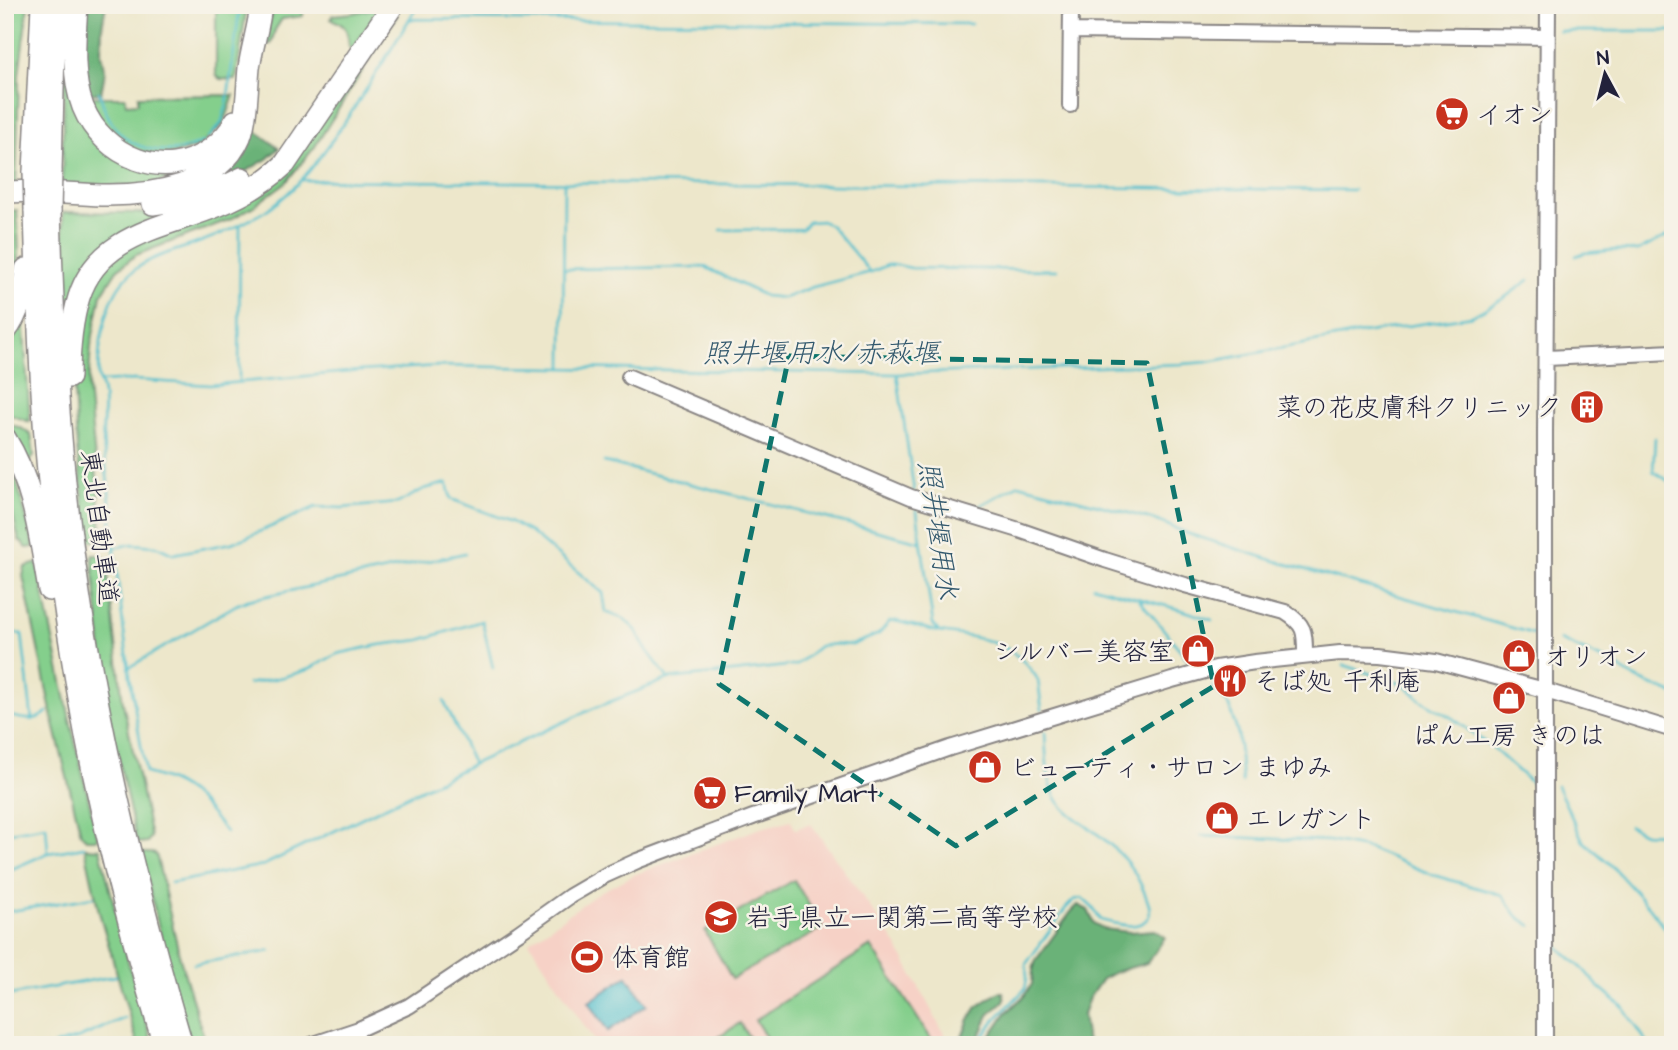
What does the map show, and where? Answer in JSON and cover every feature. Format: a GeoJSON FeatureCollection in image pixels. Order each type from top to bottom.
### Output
{"type":"FeatureCollection","features":[{"type":"Feature","properties":{"kind":"highway","name":"東北自動車道"},"geometry":{"type":"LineString","coordinates":[[42,5],[39,44],[36,293],[42,401],[54,526],[67,625],[98,793],[142,971],[164,1045]]}},
{"type":"Feature","properties":{"kind":"highway","name":"東北自動車道"},"geometry":{"type":"LineString","coordinates":[[37,172],[52,92],[57,5]]}},
{"type":"Feature","properties":{"kind":"highway"},"geometry":{"type":"LineString","coordinates":[[77,5],[77,71],[82,104],[97,132],[108,143],[132,158],[162,164],[177,163],[206,153],[219,143],[235,124],[247,89]]}},
{"type":"Feature","properties":{"kind":"highway"},"geometry":{"type":"LineString","coordinates":[[82,613],[68,399],[72,327],[84,285],[115,246],[143,232],[218,206],[272,176],[285,164],[393,5]]}},
{"type":"Feature","properties":{"kind":"highway"},"geometry":{"type":"LineString","coordinates":[[5,192],[127,195],[169,189],[188,183],[222,162],[235,146],[243,126],[252,51],[261,8]]}},
{"type":"Feature","properties":{"kind":"highway"},"geometry":{"type":"LineString","coordinates":[[5,201],[131,205],[187,200],[240,180],[300,142]]}},
{"type":"Feature","properties":{"kind":"highway","name":"東北自動車道"},"geometry":{"type":"LineString","coordinates":[[37,210],[55,352],[70,528],[98,712],[115,792],[181,1045]]}},
{"type":"Feature","properties":{"kind":"highway"},"geometry":{"type":"LineString","coordinates":[[5,332],[19,307],[37,210]]}},
{"type":"Feature","properties":{"kind":"highway"},"geometry":{"type":"LineString","coordinates":[[5,438],[15,454],[30,494],[55,628],[98,793]]}},
{"type":"Feature","properties":{"kind":"street"},"geometry":{"type":"LineString","coordinates":[[1070,105],[1071,5]]}},
{"type":"Feature","properties":{"kind":"street"},"geometry":{"type":"LineString","coordinates":[[1545,1045],[1548,5]]}},
{"type":"Feature","properties":{"kind":"street"},"geometry":{"type":"LineString","coordinates":[[1071,31],[1547,37]]}},
{"type":"Feature","properties":{"kind":"street"},"geometry":{"type":"LineString","coordinates":[[1546,358],[1673,352]]}},
{"type":"Feature","properties":{"kind":"street"},"geometry":{"type":"LineString","coordinates":[[629,377],[911,497],[1172,581],[1285,612],[1298,620],[1303,631],[1305,656]]}},
{"type":"Feature","properties":{"kind":"street"},"geometry":{"type":"LineString","coordinates":[[311,1045],[359,1029],[409,1006],[570,896],[637,861],[950,748],[1216,668],[1340,653],[1380,654],[1436,661],[1673,730]]}},
{"type":"Feature","properties":{"kind":"highlighted area"},"geometry":{"type":"Polygon","coordinates":[[[789,356],[1147,363],[1214,686],[956,846],[719,684],[789,356]]]}},
{"type":"Feature","properties":{"kind":"shaded area","name":"岩手県立一関第二高等学校"},"geometry":{"type":"Polygon","coordinates":[[[791,820],[795,829],[811,824],[896,944],[950,1045],[597,1045],[529,942],[600,892],[636,874],[758,829],[791,820]]]}},
{"type":"Feature","properties":{"kind":"green space"},"geometry":{"type":"Polygon","coordinates":[[[13,5],[28,5],[19,74],[16,184],[5,185],[6,95],[13,5]]]}},
{"type":"Feature","properties":{"kind":"green space"},"geometry":{"type":"Polygon","coordinates":[[[69,5],[73,89],[114,152],[211,163],[150,186],[62,186],[69,5]]]}},
{"type":"Feature","properties":{"kind":"green space"},"geometry":{"type":"Polygon","coordinates":[[[85,5],[106,5],[101,54],[105,72],[101,93],[87,94],[83,57],[85,5]]]}},
{"type":"Feature","properties":{"kind":"green space"},"geometry":{"type":"Polygon","coordinates":[[[216,5],[247,5],[236,80],[220,79],[216,75],[216,5]]]}},
{"type":"Feature","properties":{"kind":"green space"},"geometry":{"type":"Polygon","coordinates":[[[273,5],[303,10],[303,16],[282,19],[271,44],[266,43],[273,5]]]}},
{"type":"Feature","properties":{"kind":"green space"},"geometry":{"type":"Polygon","coordinates":[[[381,7],[352,50],[346,29],[331,19],[333,15],[381,7]]]}},
{"type":"Feature","properties":{"kind":"green space"},"geometry":{"type":"Polygon","coordinates":[[[398,14],[314,148],[286,182],[231,219],[136,255],[117,270],[101,295],[91,345],[88,388],[102,532],[96,541],[88,541],[77,449],[74,354],[86,299],[106,264],[130,246],[233,209],[398,14]]]}},
{"type":"Feature","properties":{"kind":"green space"},"geometry":{"type":"Polygon","coordinates":[[[234,95],[224,124],[199,147],[163,157],[131,150],[97,118],[89,97],[125,97],[126,104],[138,103],[138,96],[234,95]]]}},
{"type":"Feature","properties":{"kind":"green space"},"geometry":{"type":"Polygon","coordinates":[[[253,129],[279,148],[267,159],[227,182],[193,189],[253,129]]]}},
{"type":"Feature","properties":{"kind":"green space"},"geometry":{"type":"Polygon","coordinates":[[[178,208],[116,238],[65,338],[63,212],[143,213],[178,208]]]}},
{"type":"Feature","properties":{"kind":"green space"},"geometry":{"type":"Polygon","coordinates":[[[17,210],[18,283],[5,319],[5,211],[17,210]]]}},
{"type":"Feature","properties":{"kind":"green space"},"geometry":{"type":"Polygon","coordinates":[[[23,316],[30,422],[5,413],[5,341],[23,316]]]}},
{"type":"Feature","properties":{"kind":"green space"},"geometry":{"type":"Polygon","coordinates":[[[5,423],[21,428],[31,435],[34,455],[27,467],[5,430],[5,423]]]}},
{"type":"Feature","properties":{"kind":"green space"},"geometry":{"type":"Polygon","coordinates":[[[5,449],[10,456],[34,547],[27,548],[19,540],[5,482],[5,449]]]}},
{"type":"Feature","properties":{"kind":"green space"},"geometry":{"type":"Polygon","coordinates":[[[92,555],[100,555],[106,559],[123,703],[151,837],[147,842],[137,843],[108,712],[92,555]]]}},
{"type":"Feature","properties":{"kind":"green space"},"geometry":{"type":"Polygon","coordinates":[[[37,563],[98,839],[86,839],[81,834],[52,716],[23,576],[25,567],[37,563]]]}},
{"type":"Feature","properties":{"kind":"green space"},"geometry":{"type":"Polygon","coordinates":[[[85,848],[100,849],[129,965],[153,1045],[138,1045],[99,912],[85,848]]]}},
{"type":"Feature","properties":{"kind":"green space"},"geometry":{"type":"Polygon","coordinates":[[[141,853],[156,854],[181,962],[206,1045],[191,1045],[167,962],[141,853]]]}},
{"type":"Feature","properties":{"kind":"green space"},"geometry":{"type":"Polygon","coordinates":[[[794,880],[823,928],[732,979],[705,931],[794,880]]]}},
{"type":"Feature","properties":{"kind":"green space"},"geometry":{"type":"Polygon","coordinates":[[[1078,905],[1088,910],[1094,923],[1104,929],[1130,932],[1155,930],[1165,937],[1147,963],[1115,972],[1102,979],[1089,998],[1083,1014],[1087,1044],[986,1045],[1006,1013],[1032,984],[1036,960],[1078,905]]]}},
{"type":"Feature","properties":{"kind":"green space"},"geometry":{"type":"Polygon","coordinates":[[[871,946],[935,1045],[771,1045],[755,1020],[871,946]]]}},
{"type":"Feature","properties":{"kind":"green space"},"geometry":{"type":"Polygon","coordinates":[[[1003,992],[1005,1000],[989,1015],[976,1045],[959,1045],[977,1007],[1003,992]]]}},
{"type":"Feature","properties":{"kind":"green space"},"geometry":{"type":"Polygon","coordinates":[[[740,1023],[754,1045],[707,1045],[740,1023]]]}},
{"type":"Feature","properties":{"kind":"water"},"geometry":{"type":"Polygon","coordinates":[[[627,976],[647,1005],[608,1031],[589,1002],[627,976]]]}},
{"type":"Feature","properties":{"kind":"waterway"},"geometry":{"type":"LineString","coordinates":[[208,138],[221,124],[227,104],[240,5]]}},
{"type":"Feature","properties":{"kind":"waterway"},"geometry":{"type":"LineString","coordinates":[[226,832],[192,794],[166,779],[146,773],[125,637],[104,446],[104,400],[98,375],[104,325],[118,289],[141,265],[242,224],[277,203],[298,183],[352,111],[418,5]]}},
{"type":"Feature","properties":{"kind":"waterway"},"geometry":{"type":"LineString","coordinates":[[409,19],[971,24]]}},
{"type":"Feature","properties":{"kind":"waterway"},"geometry":{"type":"LineString","coordinates":[[1559,31],[1673,31]]}},
{"type":"Feature","properties":{"kind":"waterway"},"geometry":{"type":"LineString","coordinates":[[99,92],[107,115],[117,130],[138,145],[163,151],[202,142]]}},
{"type":"Feature","properties":{"kind":"waterway"},"geometry":{"type":"LineString","coordinates":[[302,180],[1354,190]]}},
{"type":"Feature","properties":{"kind":"waterway"},"geometry":{"type":"LineString","coordinates":[[563,368],[564,182]]}},
{"type":"Feature","properties":{"kind":"waterway"},"geometry":{"type":"LineString","coordinates":[[721,230],[802,229],[808,222],[822,221],[831,226],[870,272]]}},
{"type":"Feature","properties":{"kind":"waterway"},"geometry":{"type":"LineString","coordinates":[[239,382],[240,225]]}},
{"type":"Feature","properties":{"kind":"waterway","name":"照井堰用水/赤萩堰"},"geometry":{"type":"LineString","coordinates":[[1576,256],[1616,250],[1638,251],[1673,233]]}},
{"type":"Feature","properties":{"kind":"waterway"},"geometry":{"type":"LineString","coordinates":[[564,269],[705,267],[765,296],[784,298],[888,265],[911,268],[1057,270]]}},
{"type":"Feature","properties":{"kind":"waterway","name":"照井堰用水/赤萩堰"},"geometry":{"type":"LineString","coordinates":[[99,382],[134,380],[210,385],[439,366],[897,374],[1182,364],[1208,362],[1362,333],[1472,316],[1529,280]]}},
{"type":"Feature","properties":{"kind":"waterway","name":"照井堰用水"},"geometry":{"type":"LineString","coordinates":[[897,374],[914,491]]}},
{"type":"Feature","properties":{"kind":"waterway"},"geometry":{"type":"LineString","coordinates":[[1655,438],[1653,471],[1673,484]]}},
{"type":"Feature","properties":{"kind":"waterway"},"geometry":{"type":"LineString","coordinates":[[604,462],[921,542]]}},
{"type":"Feature","properties":{"kind":"waterway"},"geometry":{"type":"LineString","coordinates":[[114,548],[132,544],[156,546],[173,554],[231,543],[316,507],[342,508],[398,503],[424,489],[447,483],[451,499],[512,522],[530,532],[603,593],[606,612],[624,619],[636,630],[644,646],[667,677]]}},
{"type":"Feature","properties":{"kind":"waterway"},"geometry":{"type":"LineString","coordinates":[[974,509],[1019,484],[1155,520],[1189,534],[1272,560],[1534,634]]}},
{"type":"Feature","properties":{"kind":"waterway","name":"照井堰用水"},"geometry":{"type":"LineString","coordinates":[[916,505],[933,624],[939,632],[985,640],[1016,655],[1037,678],[1042,709]]}},
{"type":"Feature","properties":{"kind":"waterway"},"geometry":{"type":"LineString","coordinates":[[5,534],[10,566],[13,565]]}},
{"type":"Feature","properties":{"kind":"waterway"},"geometry":{"type":"LineString","coordinates":[[128,668],[248,600],[465,553]]}},
{"type":"Feature","properties":{"kind":"waterway"},"geometry":{"type":"LineString","coordinates":[[1093,586],[1212,620]]}},
{"type":"Feature","properties":{"kind":"waterway"},"geometry":{"type":"LineString","coordinates":[[1138,598],[1190,662]]}},
{"type":"Feature","properties":{"kind":"waterway"},"geometry":{"type":"LineString","coordinates":[[248,684],[307,670],[337,654],[420,640],[482,621],[493,668]]}},
{"type":"Feature","properties":{"kind":"waterway"},"geometry":{"type":"LineString","coordinates":[[171,883],[264,865],[592,709],[668,679],[796,665],[820,646],[852,645],[879,634],[889,622],[896,621],[939,632]]}},
{"type":"Feature","properties":{"kind":"waterway"},"geometry":{"type":"LineString","coordinates":[[5,633],[22,634],[32,720]]}},
{"type":"Feature","properties":{"kind":"waterway"},"geometry":{"type":"LineString","coordinates":[[1560,640],[1673,694]]}},
{"type":"Feature","properties":{"kind":"waterway"},"geometry":{"type":"LineString","coordinates":[[1344,665],[1405,685],[1421,700],[1454,719],[1496,751],[1534,785]]}},
{"type":"Feature","properties":{"kind":"waterway"},"geometry":{"type":"LineString","coordinates":[[1213,686],[1229,706],[1238,734],[1242,782]]}},
{"type":"Feature","properties":{"kind":"waterway"},"geometry":{"type":"LineString","coordinates":[[444,701],[473,764]]}},
{"type":"Feature","properties":{"kind":"waterway"},"geometry":{"type":"LineString","coordinates":[[5,715],[33,719],[47,712]]}},
{"type":"Feature","properties":{"kind":"waterway","name":"照井堰用水"},"geometry":{"type":"LineString","coordinates":[[981,1045],[994,1021],[1025,989],[1026,964],[1074,900],[1082,898],[1101,920],[1118,924],[1143,923],[1150,913],[1141,884],[1124,859],[1058,802],[1048,773],[1045,732]]}},
{"type":"Feature","properties":{"kind":"waterway"},"geometry":{"type":"LineString","coordinates":[[1557,786],[1583,841],[1609,863],[1650,908],[1673,939]]}},
{"type":"Feature","properties":{"kind":"waterway"},"geometry":{"type":"LineString","coordinates":[[5,833],[46,826],[48,852]]}},
{"type":"Feature","properties":{"kind":"waterway"},"geometry":{"type":"LineString","coordinates":[[1629,826],[1644,833],[1664,834],[1673,838]]}},
{"type":"Feature","properties":{"kind":"waterway"},"geometry":{"type":"LineString","coordinates":[[1201,836],[1329,841],[1370,849],[1433,875],[1502,895],[1518,917],[1532,926]]}},
{"type":"Feature","properties":{"kind":"waterway"},"geometry":{"type":"LineString","coordinates":[[5,872],[48,853],[84,847]]}},
{"type":"Feature","properties":{"kind":"waterway"},"geometry":{"type":"LineString","coordinates":[[5,912],[94,897]]}},
{"type":"Feature","properties":{"kind":"waterway"},"geometry":{"type":"LineString","coordinates":[[1555,944],[1622,1006],[1649,1045]]}},
{"type":"Feature","properties":{"kind":"waterway"},"geometry":{"type":"LineString","coordinates":[[194,964],[271,951]]}},
{"type":"Feature","properties":{"kind":"waterway"},"geometry":{"type":"LineString","coordinates":[[5,996],[116,976]]}},
{"type":"Feature","properties":{"kind":"waterway"},"geometry":{"type":"LineString","coordinates":[[54,1045],[79,1038],[125,1018]]}},
{"type":"Feature","properties":{"kind":"place","name":"イオン"},"geometry":{"type":"Point","coordinates":[1452,114]}},
{"type":"Feature","properties":{"kind":"place","name":"菜の花皮膚科クリニック"},"geometry":{"type":"Point","coordinates":[1587,407]}},
{"type":"Feature","properties":{"kind":"place","name":"シルバー美容室"},"geometry":{"type":"Point","coordinates":[1198,651]}},
{"type":"Feature","properties":{"kind":"place","name":"オリオン"},"geometry":{"type":"Point","coordinates":[1519,656]}},
{"type":"Feature","properties":{"kind":"place","name":"そば処 千利庵"},"geometry":{"type":"Point","coordinates":[1230,681]}},
{"type":"Feature","properties":{"kind":"place","name":"ぱん工房 きのは"},"geometry":{"type":"Point","coordinates":[1509,698]}},
{"type":"Feature","properties":{"kind":"place","name":"ビューティ・サロン まゆみ"},"geometry":{"type":"Point","coordinates":[985,767]}},
{"type":"Feature","properties":{"kind":"place","name":"Family Mart"},"geometry":{"type":"Point","coordinates":[710,793]}},
{"type":"Feature","properties":{"kind":"place","name":"エレガント"},"geometry":{"type":"Point","coordinates":[1222,818]}},
{"type":"Feature","properties":{"kind":"place","name":"岩手県立一関第二高等学校"},"geometry":{"type":"Point","coordinates":[721,917]}},
{"type":"Feature","properties":{"kind":"place","name":"体育館"},"geometry":{"type":"Point","coordinates":[587,957]}}]}
